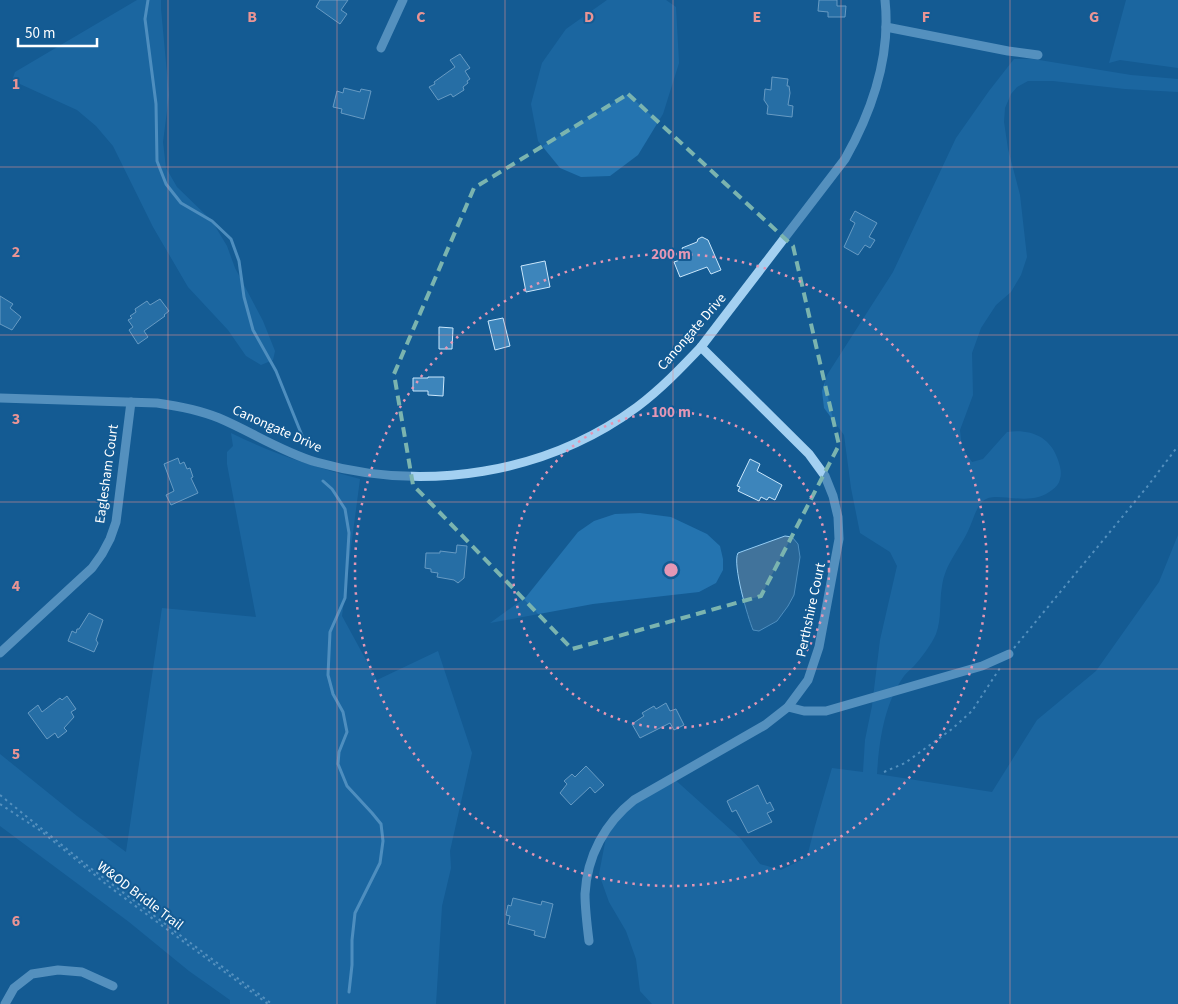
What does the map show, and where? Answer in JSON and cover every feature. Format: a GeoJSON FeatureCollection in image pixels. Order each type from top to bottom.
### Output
{"type":"FeatureCollection","features":[{"type":"Feature","properties":{"kind":"street"},"geometry":{"type":"LineString","coordinates":[[381,48],[403,0]]}},
{"type":"Feature","properties":{"kind":"street","name":"Canongate Drive"},"geometry":{"type":"LineString","coordinates":[[0,398],[164,404],[201,412],[221,419],[286,451],[315,462],[370,473],[401,476],[464,475],[494,470],[555,452],[583,440],[611,424],[650,397],[680,370],[701,347],[830,181],[849,153],[870,110],[883,56],[886,27],[885,0]]}},
{"type":"Feature","properties":{"kind":"street"},"geometry":{"type":"LineString","coordinates":[[886,27],[1008,51],[1038,54]]}},
{"type":"Feature","properties":{"kind":"street","name":"Perthshire Court"},"geometry":{"type":"LineString","coordinates":[[589,940],[585,895],[589,869],[598,843],[608,827],[620,812],[646,792],[765,725],[788,707],[808,680],[818,652],[838,550],[839,528],[836,507],[824,476],[809,454],[701,347]]}},
{"type":"Feature","properties":{"kind":"street","name":"Eaglesham Court"},"geometry":{"type":"LineString","coordinates":[[0,653],[82,579],[102,554],[110,539],[116,522],[131,402]]}},
{"type":"Feature","properties":{"kind":"street"},"geometry":{"type":"LineString","coordinates":[[788,707],[804,711],[826,711],[982,666],[1009,654]]}},
{"type":"Feature","properties":{"kind":"street"},"geometry":{"type":"LineString","coordinates":[[5,1004],[14,988],[32,974],[58,970],[82,972],[113,986]]}},
{"type":"Feature","properties":{"kind":"path"},"geometry":{"type":"LineString","coordinates":[[884,772],[905,763],[972,711],[1009,654],[1147,487],[1178,446]]}},
{"type":"Feature","properties":{"kind":"path"},"geometry":{"type":"LineString","coordinates":[[0,795],[97,873],[272,1004]]}},
{"type":"Feature","properties":{"kind":"path","name":"W&OD Bridle Trail"},"geometry":{"type":"LineString","coordinates":[[0,804],[41,831],[107,886],[268,1004]]}},
{"type":"Feature","properties":{"kind":"highlighted area"},"geometry":{"type":"Polygon","coordinates":[[[628,94],[793,246],[839,445],[761,596],[572,649],[413,485],[394,374],[474,188],[628,94]]]}},
{"type":"Feature","properties":{"kind":"shaded area"},"geometry":{"type":"Polygon","coordinates":[[[137,0],[161,0],[169,95],[163,142],[166,168],[177,187],[212,221],[227,246],[235,268],[263,321],[275,351],[273,360],[261,365],[246,356],[228,330],[188,287],[153,227],[113,146],[96,126],[77,110],[20,84],[13,78],[15,72],[137,0]]]}},
{"type":"Feature","properties":{"kind":"shaded area"},"geometry":{"type":"Polygon","coordinates":[[[607,0],[666,0],[676,7],[679,63],[663,114],[638,155],[610,176],[581,177],[560,168],[538,141],[531,104],[542,63],[566,29],[607,0]]]}},
{"type":"Feature","properties":{"kind":"shaded area"},"geometry":{"type":"Polygon","coordinates":[[[1126,0],[1178,0],[1178,68],[1120,60],[1109,63],[1126,0]]]}},
{"type":"Feature","properties":{"kind":"shaded area"},"geometry":{"type":"Polygon","coordinates":[[[1014,59],[1033,59],[1131,75],[1178,79],[1178,92],[1125,89],[1053,81],[1028,81],[1017,87],[1011,94],[1005,108],[1004,122],[1008,149],[1020,195],[1027,257],[1021,275],[1011,292],[996,305],[981,328],[972,353],[973,395],[960,430],[962,448],[972,462],[983,459],[1007,432],[1031,433],[1050,445],[1058,460],[1061,476],[1056,487],[1043,495],[1023,499],[988,498],[978,508],[968,531],[946,571],[941,592],[939,622],[936,634],[923,655],[904,676],[897,687],[887,711],[881,736],[877,774],[992,792],[1037,720],[1096,671],[1159,582],[1178,535],[1178,1004],[652,1004],[640,991],[636,959],[626,931],[609,902],[599,874],[608,827],[634,800],[672,777],[741,839],[760,864],[781,870],[807,857],[832,768],[863,772],[865,740],[872,706],[880,640],[897,566],[890,552],[860,533],[851,488],[844,435],[824,408],[822,391],[827,375],[893,272],[956,138],[1014,59]]]}},
{"type":"Feature","properties":{"kind":"shaded area"},"geometry":{"type":"Polygon","coordinates":[[[231,433],[294,459],[360,479],[342,616],[377,680],[438,651],[472,753],[450,851],[451,868],[442,906],[436,1004],[230,1004],[230,1000],[189,971],[129,922],[0,826],[0,754],[77,816],[126,852],[162,608],[256,617],[227,464],[227,452],[233,446],[231,433]]]}},
{"type":"Feature","properties":{"kind":"shaded area"},"geometry":{"type":"Polygon","coordinates":[[[640,513],[671,517],[707,534],[720,546],[723,559],[723,570],[716,583],[699,592],[593,604],[490,623],[526,597],[578,532],[594,521],[615,514],[640,513]]]}},
{"type":"Feature","properties":{"kind":"shaded area"},"geometry":{"type":"Polygon","coordinates":[[[785,536],[792,537],[798,544],[800,557],[794,595],[777,621],[759,631],[753,630],[744,603],[739,579],[737,568],[738,553],[785,536]]]}},
{"type":"Feature","properties":{"kind":"building"},"geometry":{"type":"Polygon","coordinates":[[[320,0],[348,0],[341,10],[347,14],[340,24],[316,7],[320,0]]]}},
{"type":"Feature","properties":{"kind":"building"},"geometry":{"type":"Polygon","coordinates":[[[819,0],[837,0],[837,6],[846,6],[845,17],[828,17],[828,12],[818,11],[819,0]]]}},
{"type":"Feature","properties":{"kind":"building"},"geometry":{"type":"Polygon","coordinates":[[[460,54],[470,68],[465,71],[470,79],[463,87],[464,90],[453,97],[451,94],[438,100],[429,87],[455,67],[450,60],[460,54]]]}},
{"type":"Feature","properties":{"kind":"building"},"geometry":{"type":"Polygon","coordinates":[[[772,77],[788,79],[787,86],[789,86],[790,93],[788,105],[793,106],[792,117],[767,114],[768,106],[764,100],[765,89],[771,90],[772,77]]]}},
{"type":"Feature","properties":{"kind":"building"},"geometry":{"type":"Polygon","coordinates":[[[344,88],[360,92],[361,89],[371,91],[364,119],[341,113],[342,109],[333,107],[337,91],[343,93],[344,88]]]}},
{"type":"Feature","properties":{"kind":"building"},"geometry":{"type":"Polygon","coordinates":[[[855,211],[877,223],[869,237],[875,240],[870,248],[865,245],[858,255],[844,247],[855,223],[850,220],[855,211]]]}},
{"type":"Feature","properties":{"kind":"building"},"geometry":{"type":"Polygon","coordinates":[[[702,237],[708,240],[721,270],[711,274],[707,267],[680,277],[674,262],[680,260],[678,256],[684,253],[682,248],[697,242],[702,237]]]}},
{"type":"Feature","properties":{"kind":"building"},"geometry":{"type":"Polygon","coordinates":[[[545,261],[550,287],[526,292],[521,266],[545,261]]]}},
{"type":"Feature","properties":{"kind":"building"},"geometry":{"type":"Polygon","coordinates":[[[0,296],[13,304],[10,308],[21,317],[12,330],[0,324],[0,296]]]}},
{"type":"Feature","properties":{"kind":"building"},"geometry":{"type":"Polygon","coordinates":[[[160,299],[169,311],[144,331],[148,337],[138,344],[129,330],[133,327],[128,320],[136,312],[135,309],[147,301],[150,305],[160,299]]]}},
{"type":"Feature","properties":{"kind":"building"},"geometry":{"type":"Polygon","coordinates":[[[503,318],[510,346],[495,350],[488,321],[503,318]]]}},
{"type":"Feature","properties":{"kind":"building"},"geometry":{"type":"Polygon","coordinates":[[[439,327],[453,328],[452,349],[439,349],[439,327]]]}},
{"type":"Feature","properties":{"kind":"building"},"geometry":{"type":"Polygon","coordinates":[[[444,377],[443,396],[428,395],[428,391],[413,391],[413,378],[444,377]]]}},
{"type":"Feature","properties":{"kind":"building"},"geometry":{"type":"Polygon","coordinates":[[[178,458],[180,464],[184,462],[187,469],[190,468],[193,477],[191,478],[198,493],[171,505],[166,495],[174,491],[164,464],[178,458]]]}},
{"type":"Feature","properties":{"kind":"building"},"geometry":{"type":"Polygon","coordinates":[[[750,459],[760,464],[757,471],[782,485],[775,500],[769,497],[767,500],[761,497],[759,501],[738,491],[740,487],[737,486],[750,459]]]}},
{"type":"Feature","properties":{"kind":"building"},"geometry":{"type":"Polygon","coordinates":[[[457,545],[467,546],[464,578],[458,583],[454,580],[437,577],[438,573],[431,572],[431,569],[425,568],[426,553],[440,553],[440,551],[456,553],[457,545]]]}},
{"type":"Feature","properties":{"kind":"building"},"geometry":{"type":"Polygon","coordinates":[[[89,613],[103,620],[94,652],[68,641],[72,631],[76,633],[89,613]]]}},
{"type":"Feature","properties":{"kind":"building"},"geometry":{"type":"Polygon","coordinates":[[[67,696],[76,709],[71,712],[74,717],[64,728],[67,731],[58,738],[55,733],[47,739],[28,713],[38,705],[42,712],[60,698],[62,700],[67,696]]]}},
{"type":"Feature","properties":{"kind":"building"},"geometry":{"type":"Polygon","coordinates":[[[666,703],[670,711],[676,709],[684,725],[674,730],[670,723],[640,738],[632,724],[644,716],[642,713],[654,706],[656,709],[666,703]]]}},
{"type":"Feature","properties":{"kind":"building"},"geometry":{"type":"Polygon","coordinates":[[[586,766],[604,785],[595,793],[590,787],[571,805],[560,793],[567,784],[564,781],[572,774],[575,777],[586,766]]]}},
{"type":"Feature","properties":{"kind":"building"},"geometry":{"type":"Polygon","coordinates":[[[758,785],[767,804],[770,802],[774,810],[767,813],[772,822],[748,833],[736,810],[732,812],[727,801],[758,785]]]}},
{"type":"Feature","properties":{"kind":"building"},"geometry":{"type":"Polygon","coordinates":[[[513,898],[541,905],[542,901],[553,904],[545,938],[534,935],[535,931],[508,924],[510,916],[506,915],[508,905],[511,906],[513,898]]]}},
{"type":"Feature","properties":{"kind":"waterway"},"geometry":{"type":"LineString","coordinates":[[148,0],[145,19],[156,104],[157,161],[166,184],[181,203],[212,221],[231,239],[239,261],[244,297],[253,330],[276,371],[303,438]]}},
{"type":"Feature","properties":{"kind":"waterway"},"geometry":{"type":"LineString","coordinates":[[323,481],[332,489],[345,509],[349,533],[345,598],[330,632],[328,675],[333,694],[343,712],[347,732],[339,752],[338,764],[347,786],[381,824],[383,841],[380,863],[355,913],[349,992]]}}]}
